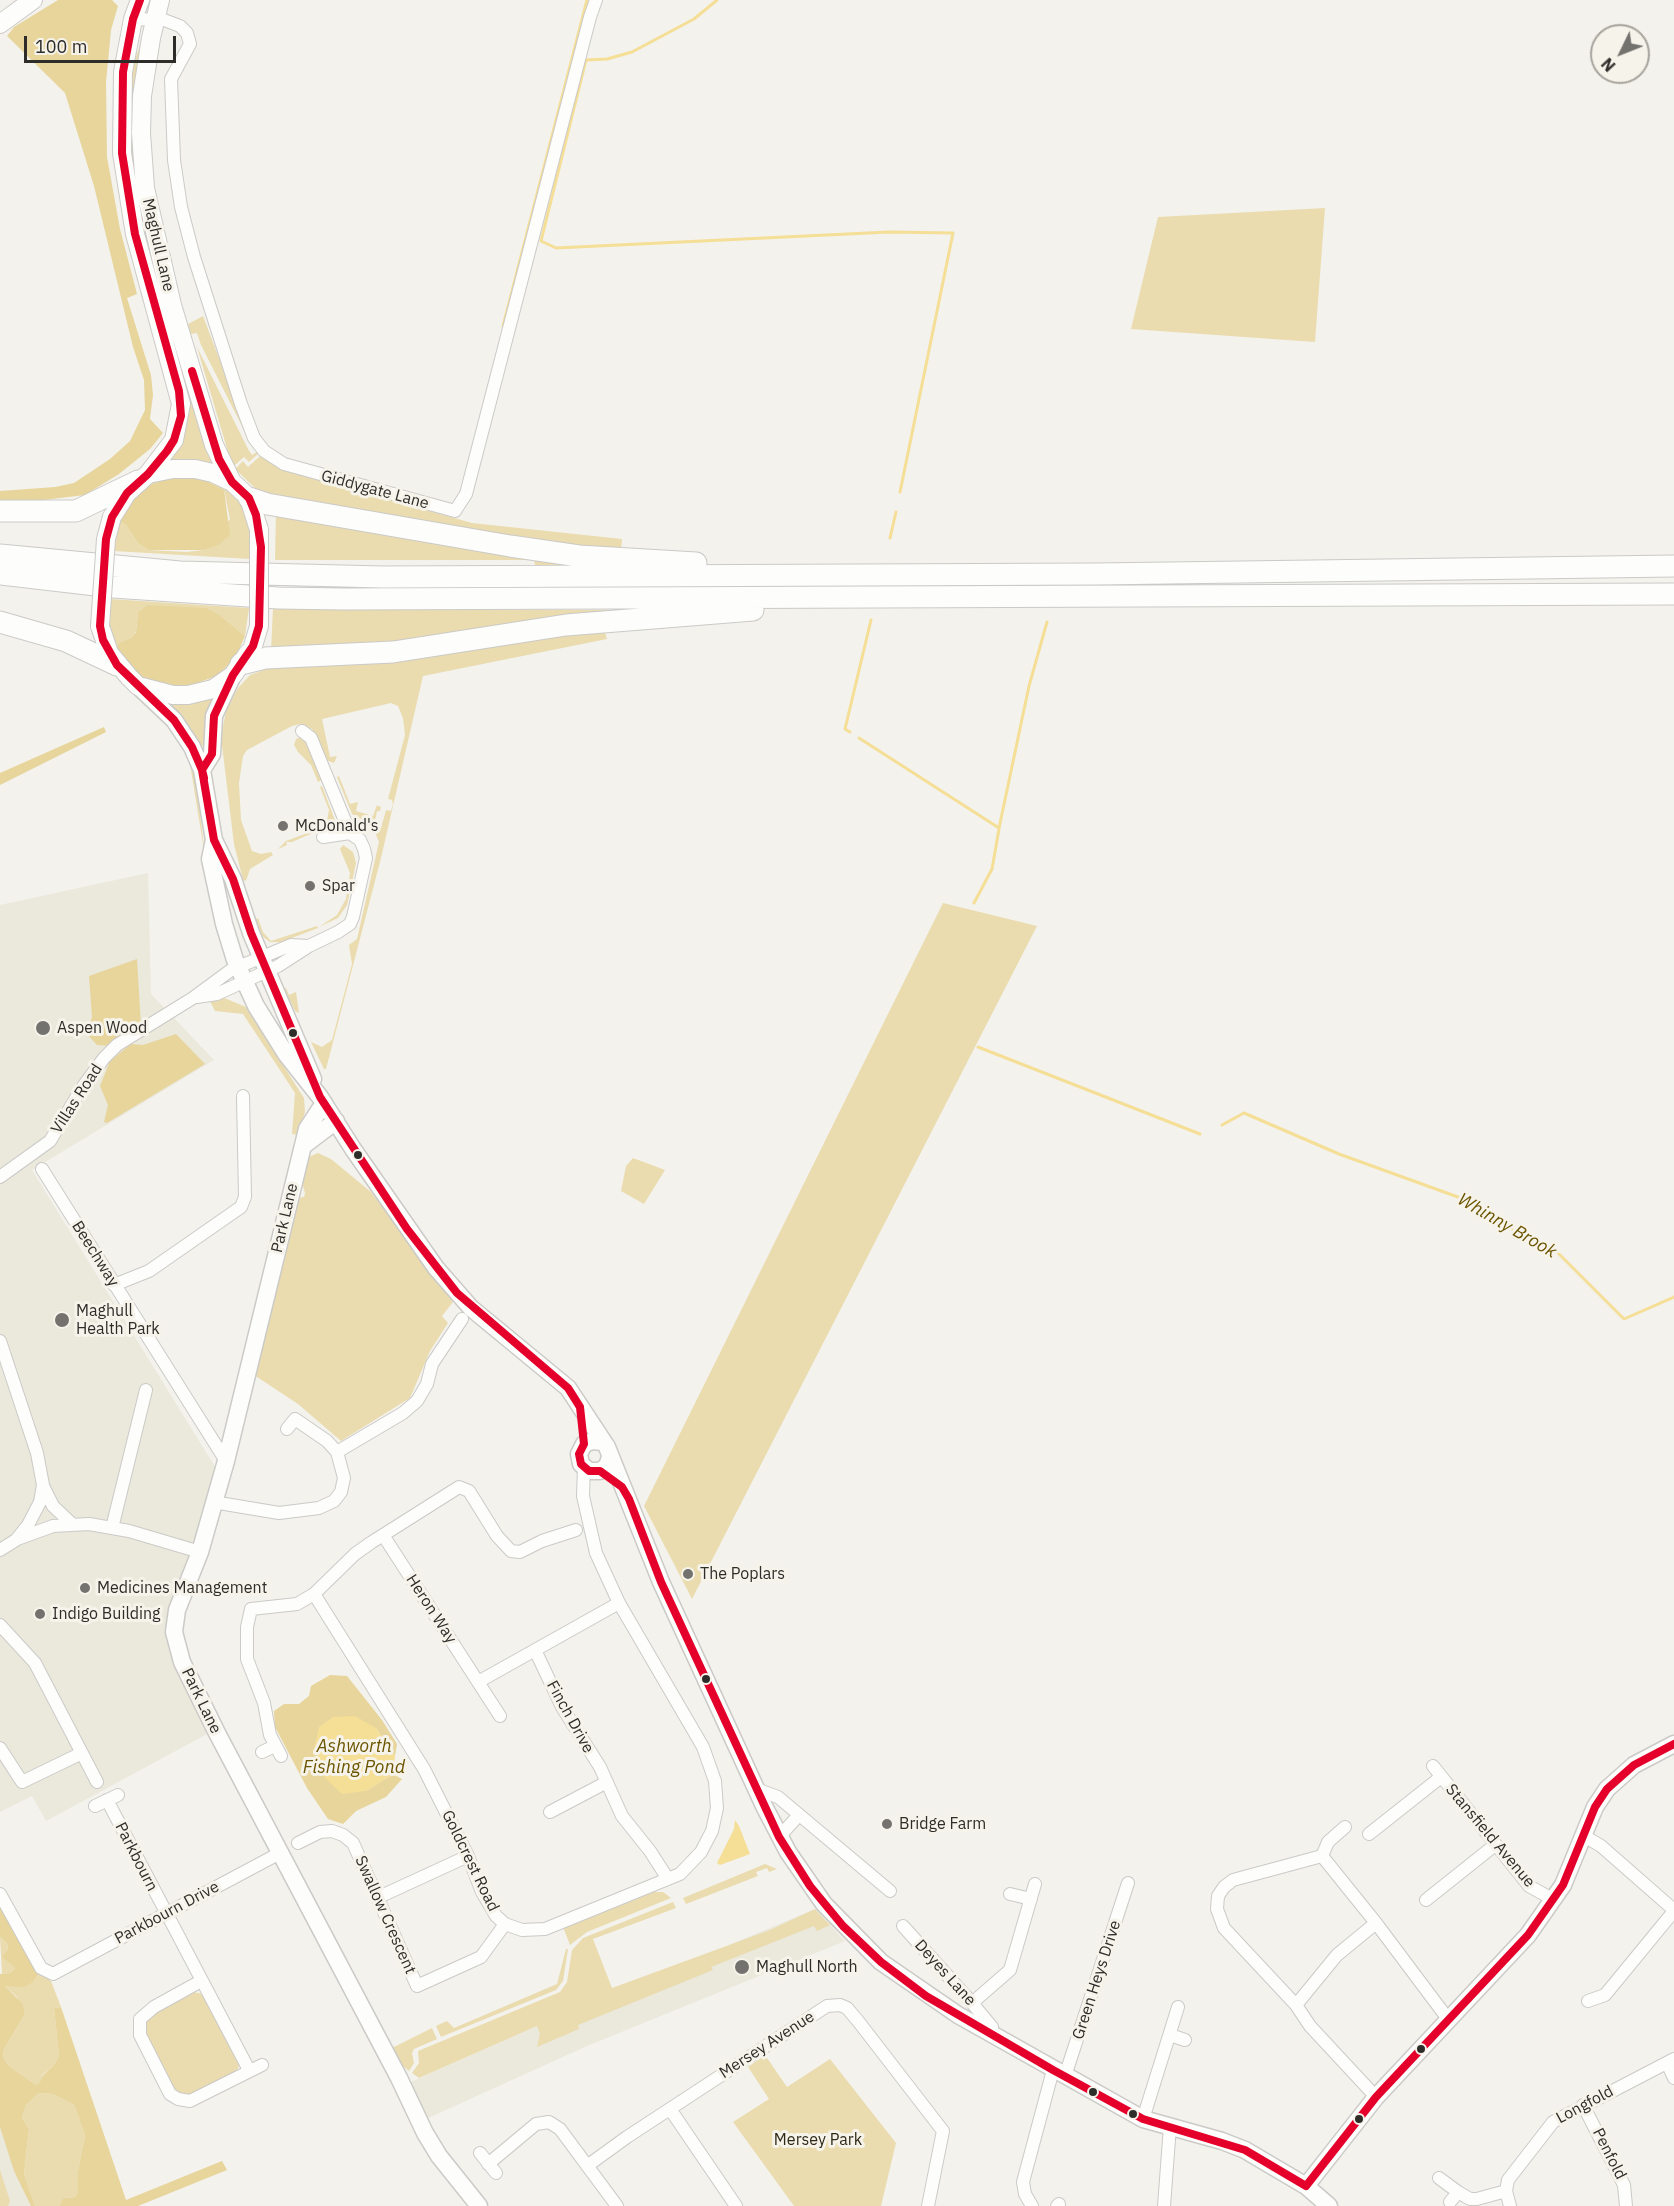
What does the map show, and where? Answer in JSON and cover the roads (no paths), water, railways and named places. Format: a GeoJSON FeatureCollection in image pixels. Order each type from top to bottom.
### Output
{"type":"FeatureCollection","features":[{"type":"Feature","properties":{"kind":"highway"},"geometry":{"type":"LineString","coordinates":[[0,511],[76,511],[143,478]]}},
{"type":"Feature","properties":{"kind":"highway"},"geometry":{"type":"LineString","coordinates":[[249,498],[267,504],[417,531],[579,556],[799,567],[869,575]]}},
{"type":"Feature","properties":{"kind":"highway"},"geometry":{"type":"LineString","coordinates":[[0,555],[134,568],[298,576],[869,575],[1674,566]]}},
{"type":"Feature","properties":{"kind":"highway"},"geometry":{"type":"LineString","coordinates":[[0,574],[113,587],[278,598],[945,598],[1674,594]]}},
{"type":"Feature","properties":{"kind":"highway"},"geometry":{"type":"LineString","coordinates":[[237,670],[266,658],[312,658],[393,652],[566,625],[945,598]]}},
{"type":"Feature","properties":{"kind":"highway"},"geometry":{"type":"LineString","coordinates":[[0,622],[66,641],[117,665]]}},
{"type":"Feature","properties":{"kind":"main road"},"geometry":{"type":"LineString","coordinates":[[0,24],[33,0]]}},
{"type":"Feature","properties":{"kind":"main road"},"geometry":{"type":"LineString","coordinates":[[128,0],[133,18]]}},
{"type":"Feature","properties":{"kind":"main road","name":"Maghull Lane"},"geometry":{"type":"LineString","coordinates":[[140,0],[133,18],[121,91],[125,182],[140,257],[181,404],[174,440],[143,478]]}},
{"type":"Feature","properties":{"kind":"main road","name":"Maghull Lane"},"geometry":{"type":"LineString","coordinates":[[160,0],[142,96],[145,188],[172,305],[214,445],[232,482]]}},
{"type":"Feature","properties":{"kind":"main road"},"geometry":{"type":"LineString","coordinates":[[173,469],[195,469],[213,473],[232,482],[249,498],[259,530],[259,626],[253,646],[237,670],[213,689],[188,696],[173,695],[138,686],[117,665],[106,646],[100,626],[106,539],[112,517],[143,478],[173,469]]}},
{"type":"Feature","properties":{"kind":"street","name":"Giddygate Lane"},"geometry":{"type":"LineString","coordinates":[[133,18],[155,19],[180,26],[187,33],[190,44],[171,79],[174,150],[181,207],[201,280],[254,438],[264,451],[284,464],[455,511],[466,495],[590,17],[597,0]]}},
{"type":"Feature","properties":{"kind":"street"},"geometry":{"type":"LineString","coordinates":[[202,770],[213,754],[214,716],[237,670]]}},
{"type":"Feature","properties":{"kind":"street"},"geometry":{"type":"LineString","coordinates":[[138,686],[182,728],[202,770],[214,840],[226,865],[253,969],[286,1054],[322,1100],[407,1229],[457,1293],[560,1381],[580,1407],[606,1450],[635,1512],[661,1582],[779,1837],[824,1904],[864,1947],[926,1996],[992,2034]]}},
{"type":"Feature","properties":{"kind":"street","name":"Villas Road"},"geometry":{"type":"LineString","coordinates":[[0,1177],[50,1142],[82,1088],[111,1050],[190,1000],[217,993],[291,945],[309,946],[350,924],[366,858],[360,840],[350,833],[311,738],[302,731]]}},
{"type":"Feature","properties":{"kind":"street"},"geometry":{"type":"LineString","coordinates":[[323,837],[350,833]]}},
{"type":"Feature","properties":{"kind":"street"},"geometry":{"type":"LineString","coordinates":[[214,840],[210,858],[224,924],[253,969],[322,1100]]}},
{"type":"Feature","properties":{"kind":"street"},"geometry":{"type":"LineString","coordinates":[[114,1285],[149,1271],[241,1208],[245,1197],[243,1096]]}},
{"type":"Feature","properties":{"kind":"street","name":"Park Lane"},"geometry":{"type":"LineString","coordinates":[[322,1100],[307,1129],[290,1189],[261,1324],[226,1461],[200,1552],[175,1618],[178,1652],[217,1733],[404,2087],[420,2123],[439,2156],[479,2206]]}},
{"type":"Feature","properties":{"kind":"street"},"geometry":{"type":"LineString","coordinates":[[303,1146],[336,1121]]}},
{"type":"Feature","properties":{"kind":"street","name":"Beechway"},"geometry":{"type":"LineString","coordinates":[[42,1169],[226,1461]]}},
{"type":"Feature","properties":{"kind":"street"},"geometry":{"type":"LineString","coordinates":[[337,1452],[403,1413],[417,1401],[427,1384],[432,1364],[462,1319]]}},
{"type":"Feature","properties":{"kind":"street"},"geometry":{"type":"LineString","coordinates":[[0,1341],[37,1453],[43,1485],[53,1506],[71,1523]]}},
{"type":"Feature","properties":{"kind":"street"},"geometry":{"type":"LineString","coordinates":[[112,1528],[146,1390]]}},
{"type":"Feature","properties":{"kind":"street"},"geometry":{"type":"LineString","coordinates":[[580,1407],[585,1444]]}},
{"type":"Feature","properties":{"kind":"street"},"geometry":{"type":"LineString","coordinates":[[213,1502],[279,1513],[324,1506],[338,1496],[343,1485],[343,1471],[337,1452],[327,1441],[295,1419],[288,1429]]}},
{"type":"Feature","properties":{"kind":"street"},"geometry":{"type":"LineString","coordinates":[[606,1450],[593,1441],[585,1444],[579,1454],[593,1470],[622,1487]]}},
{"type":"Feature","properties":{"kind":"street"},"geometry":{"type":"LineString","coordinates":[[593,1470],[607,1466],[606,1450]]}},
{"type":"Feature","properties":{"kind":"street","name":"Goldcrest Road"},"geometry":{"type":"LineString","coordinates":[[314,1594],[424,1769],[468,1856],[482,1892],[496,1916],[505,1924],[522,1930],[545,1929],[668,1879],[688,1867],[707,1842],[717,1808],[715,1781],[703,1747],[619,1603],[596,1552],[583,1496],[593,1470]]}},
{"type":"Feature","properties":{"kind":"street"},"geometry":{"type":"LineString","coordinates":[[16,1540],[35,1515],[43,1485]]}},
{"type":"Feature","properties":{"kind":"street"},"geometry":{"type":"LineString","coordinates":[[262,1752],[278,1751],[247,1659],[251,1609],[297,1604],[314,1594],[355,1554],[462,1486],[469,1491],[498,1536],[511,1551],[520,1552],[542,1541],[576,1530]]}},
{"type":"Feature","properties":{"kind":"street"},"geometry":{"type":"LineString","coordinates":[[0,1550],[16,1540],[53,1526],[71,1523],[112,1528],[200,1552]]}},
{"type":"Feature","properties":{"kind":"street","name":"Heron Way"},"geometry":{"type":"LineString","coordinates":[[383,1535],[500,1716]]}},
{"type":"Feature","properties":{"kind":"street"},"geometry":{"type":"LineString","coordinates":[[478,1682],[619,1603]]}},
{"type":"Feature","properties":{"kind":"street"},"geometry":{"type":"LineString","coordinates":[[0,1625],[35,1663],[97,1782]]}},
{"type":"Feature","properties":{"kind":"street","name":"Finch Drive"},"geometry":{"type":"LineString","coordinates":[[535,1650],[562,1707],[607,1782],[622,1816],[650,1851],[668,1879]]}},
{"type":"Feature","properties":{"kind":"street"},"geometry":{"type":"LineString","coordinates":[[1306,2186],[1376,2097],[1528,1935],[1554,1900],[1595,1807],[1614,1780],[1634,1765],[1674,1744]]}},
{"type":"Feature","properties":{"kind":"street"},"geometry":{"type":"LineString","coordinates":[[0,1748],[22,1782],[82,1753]]}},
{"type":"Feature","properties":{"kind":"street","name":"Stansfield Avenue"},"geometry":{"type":"LineString","coordinates":[[1433,1766],[1529,1886],[1554,1900]]}},
{"type":"Feature","properties":{"kind":"street"},"geometry":{"type":"LineString","coordinates":[[1370,1834],[1441,1777]]}},
{"type":"Feature","properties":{"kind":"street"},"geometry":{"type":"LineString","coordinates":[[550,1812],[607,1782]]}},
{"type":"Feature","properties":{"kind":"street"},"geometry":{"type":"LineString","coordinates":[[756,1789],[778,1797],[890,1891]]}},
{"type":"Feature","properties":{"kind":"street","name":"Parkbourn"},"geometry":{"type":"LineString","coordinates":[[95,1806],[112,1797],[165,1914],[249,2070]]}},
{"type":"Feature","properties":{"kind":"street"},"geometry":{"type":"LineString","coordinates":[[1372,1813],[1380,1824]]}},
{"type":"Feature","properties":{"kind":"street"},"geometry":{"type":"LineString","coordinates":[[779,1837],[798,1816]]}},
{"type":"Feature","properties":{"kind":"street"},"geometry":{"type":"LineString","coordinates":[[1322,1856],[1328,1842],[1345,1827]]}},
{"type":"Feature","properties":{"kind":"street","name":"Swallow Crescent"},"geometry":{"type":"LineString","coordinates":[[298,1843],[318,1828],[338,1832],[353,1843],[417,1986],[482,1957],[505,1924]]}},
{"type":"Feature","properties":{"kind":"street"},"geometry":{"type":"LineString","coordinates":[[1584,1836],[1601,1846],[1674,1910],[1605,1995],[1588,2001]]}},
{"type":"Feature","properties":{"kind":"street"},"geometry":{"type":"LineString","coordinates":[[1426,1900],[1495,1845]]}},
{"type":"Feature","properties":{"kind":"street","name":"Parkbourn Drive"},"geometry":{"type":"LineString","coordinates":[[0,1894],[41,1968],[53,1974],[280,1853]]}},
{"type":"Feature","properties":{"kind":"street"},"geometry":{"type":"LineString","coordinates":[[379,1897],[468,1856]]}},
{"type":"Feature","properties":{"kind":"street"},"geometry":{"type":"LineString","coordinates":[[1322,1856],[1448,2019]]}},
{"type":"Feature","properties":{"kind":"street"},"geometry":{"type":"LineString","coordinates":[[1322,1856],[1233,1880],[1218,1896],[1217,1909],[1224,1928],[1296,2005],[1310,2026],[1376,2097]]}},
{"type":"Feature","properties":{"kind":"street","name":"Green Heys Drive"},"geometry":{"type":"LineString","coordinates":[[1032,2206],[1024,2194],[1023,2182],[1059,2073],[1128,1883]]}},
{"type":"Feature","properties":{"kind":"street"},"geometry":{"type":"LineString","coordinates":[[972,2003],[1010,1970],[1035,1884]]}},
{"type":"Feature","properties":{"kind":"street"},"geometry":{"type":"LineString","coordinates":[[1437,1891],[1445,1902]]}},
{"type":"Feature","properties":{"kind":"street"},"geometry":{"type":"LineString","coordinates":[[1010,1894],[1030,1899]]}},
{"type":"Feature","properties":{"kind":"street"},"geometry":{"type":"LineString","coordinates":[[1296,2005],[1337,1955],[1376,1923]]}},
{"type":"Feature","properties":{"kind":"street","name":"Deyes Lane"},"geometry":{"type":"LineString","coordinates":[[903,1926],[992,2027],[992,2034],[1143,2119],[1245,2150],[1306,2186],[1329,2206]]}},
{"type":"Feature","properties":{"kind":"street"},"geometry":{"type":"LineString","coordinates":[[201,1981],[148,2010],[140,2019],[140,2035],[170,2094],[178,2099],[190,2101],[262,2065]]}},
{"type":"Feature","properties":{"kind":"street","name":"Mersey Avenue"},"geometry":{"type":"LineString","coordinates":[[587,2166],[827,2006],[840,2005],[847,2008],[858,2020],[943,2131],[928,2206]]}},
{"type":"Feature","properties":{"kind":"street"},"geometry":{"type":"LineString","coordinates":[[1143,2119],[1178,2007]]}},
{"type":"Feature","properties":{"kind":"street"},"geometry":{"type":"LineString","coordinates":[[1170,2035],[1185,2040]]}},
{"type":"Feature","properties":{"kind":"street"},"geometry":{"type":"LineString","coordinates":[[1670,2061],[1674,2078]]}},
{"type":"Feature","properties":{"kind":"street","name":"Longfold"},"geometry":{"type":"LineString","coordinates":[[1506,2191],[1508,2180],[1547,2128],[1560,2117],[1670,2061]]}},
{"type":"Feature","properties":{"kind":"street","name":"Penfold"},"geometry":{"type":"LineString","coordinates":[[1583,2105],[1624,2185],[1626,2206]]}},
{"type":"Feature","properties":{"kind":"street"},"geometry":{"type":"LineString","coordinates":[[670,2109],[736,2206]]}},
{"type":"Feature","properties":{"kind":"street"},"geometry":{"type":"LineString","coordinates":[[480,2153],[492,2168],[536,2124],[549,2122],[560,2129],[617,2206]]}},
{"type":"Feature","properties":{"kind":"street"},"geometry":{"type":"LineString","coordinates":[[1164,2206],[1170,2126]]}},
{"type":"Feature","properties":{"kind":"street"},"geometry":{"type":"LineString","coordinates":[[1439,2178],[1454,2197],[1477,2199],[1506,2191],[1510,2206]]}},
{"type":"Feature","properties":{"kind":"water","name":"Ashworth Fishing Pond"},"geometry":{"type":"Polygon","coordinates":[[[355,1716],[376,1728],[395,1756],[393,1774],[366,1791],[342,1794],[325,1778],[314,1749],[319,1727],[333,1717],[355,1716]]]}},
{"type":"Feature","properties":{"kind":"water"},"geometry":{"type":"Polygon","coordinates":[[[735,1820],[750,1854],[720,1865],[717,1863],[734,1829],[735,1820]]]}},
{"type":"Feature","properties":{"kind":"waterway"},"geometry":{"type":"LineString","coordinates":[[503,326],[587,0]]}},
{"type":"Feature","properties":{"kind":"waterway"},"geometry":{"type":"LineString","coordinates":[[717,0],[694,19],[632,52],[607,59],[586,60],[541,241],[556,248],[889,232],[953,233],[900,492]]}},
{"type":"Feature","properties":{"kind":"waterway"},"geometry":{"type":"LineString","coordinates":[[890,538],[896,512]]}},
{"type":"Feature","properties":{"kind":"waterway"},"geometry":{"type":"LineString","coordinates":[[850,732],[845,729],[871,620]]}},
{"type":"Feature","properties":{"kind":"waterway"},"geometry":{"type":"LineString","coordinates":[[859,738],[999,828],[1029,686],[1047,622]]}},
{"type":"Feature","properties":{"kind":"waterway"},"geometry":{"type":"LineString","coordinates":[[974,903],[992,869],[999,829]]}},
{"type":"Feature","properties":{"kind":"waterway"},"geometry":{"type":"LineString","coordinates":[[978,1047],[1200,1134]]}},
{"type":"Feature","properties":{"kind":"waterway","name":"Whinny Brook"},"geometry":{"type":"LineString","coordinates":[[1222,1125],[1244,1113],[1339,1154],[1469,1201],[1500,1223],[1558,1253],[1624,1319],[1674,1297]]}},
{"type":"Feature","properties":{"kind":"place","name":"McDonald's"},"geometry":{"type":"Point","coordinates":[283,826]}},
{"type":"Feature","properties":{"kind":"place","name":"Spar"},"geometry":{"type":"Point","coordinates":[310,886]}},
{"type":"Feature","properties":{"kind":"place","name":"Aspen Wood"},"geometry":{"type":"Point","coordinates":[43,1028]}},
{"type":"Feature","properties":{"kind":"place","name":"Maghull Health Park"},"geometry":{"type":"Point","coordinates":[62,1320]}},
{"type":"Feature","properties":{"kind":"place","name":"The Poplars"},"geometry":{"type":"Point","coordinates":[688,1574]}},
{"type":"Feature","properties":{"kind":"place","name":"Medicines Management"},"geometry":{"type":"Point","coordinates":[85,1588]}},
{"type":"Feature","properties":{"kind":"place","name":"Indigo Building"},"geometry":{"type":"Point","coordinates":[40,1614]}},
{"type":"Feature","properties":{"kind":"place","name":"Bridge Farm"},"geometry":{"type":"Point","coordinates":[887,1824]}},
{"type":"Feature","properties":{"kind":"place","name":"Maghull North"},"geometry":{"type":"Point","coordinates":[742,1967]}},
{"type":"Feature","properties":{"kind":"park label","name":"Mersey Park"},"geometry":{"type":"Point","coordinates":[818,2140]}}]}
